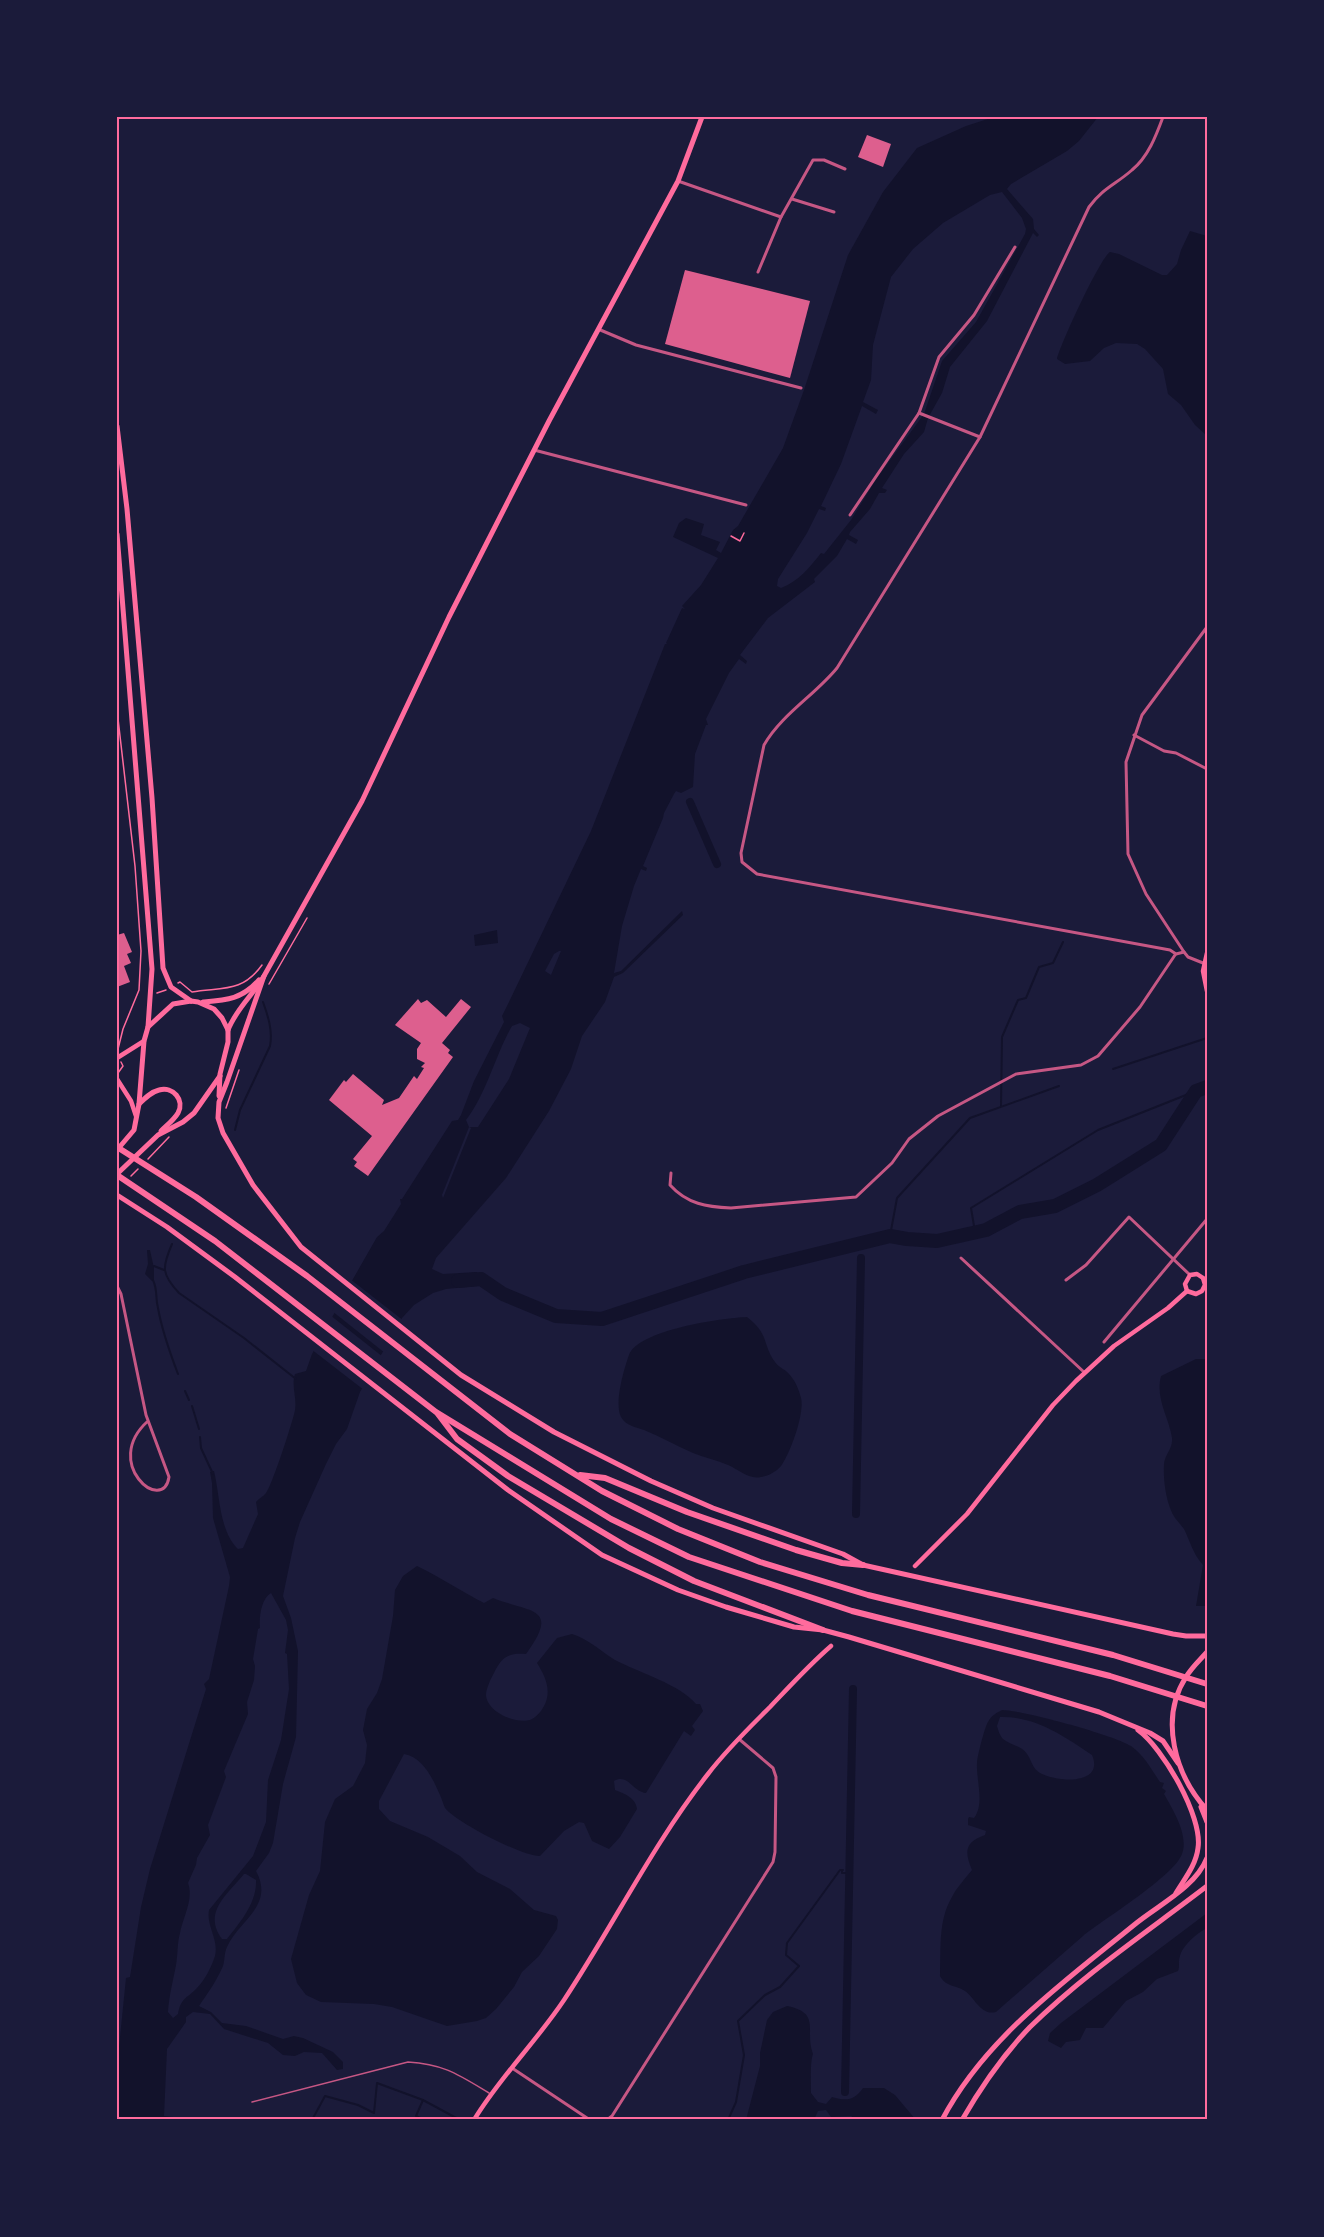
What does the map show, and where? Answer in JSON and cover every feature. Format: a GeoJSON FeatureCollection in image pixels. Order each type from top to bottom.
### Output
{"type":"FeatureCollection","features":[{"type":"Feature","properties":{"kind":"highway"},"geometry":{"type":"LineString","coordinates":[[117,1148],[196,1197],[307,1276],[510,1434],[602,1491],[678,1529],[760,1562],[868,1595],[1113,1655],[1207,1684]]}},
{"type":"Feature","properties":{"kind":"highway"},"geometry":{"type":"LineString","coordinates":[[117,1174],[214,1241],[436,1412],[611,1519],[689,1557],[852,1611],[1110,1676],[1207,1706]]}},
{"type":"Feature","properties":{"kind":"highway"},"geometry":{"type":"LineString","coordinates":[[436,1412],[457,1439],[508,1476],[629,1548],[694,1581],[823,1630]]}},
{"type":"Feature","properties":{"kind":"highway"},"geometry":{"type":"LineString","coordinates":[[576,1474],[605,1478],[687,1512],[796,1550],[842,1563],[863,1564]]}},
{"type":"Feature","properties":{"kind":"main road"},"geometry":{"type":"LineString","coordinates":[[702,117],[678,181],[534,450],[449,618],[362,801],[264,976],[255,991],[236,1012],[228,1030],[228,1042],[220,1074],[219,1118],[223,1133],[254,1185],[301,1247],[461,1375],[554,1432],[651,1481],[713,1508],[843,1554],[863,1564],[939,1583],[1180,1635],[1207,1636]]}},
{"type":"Feature","properties":{"kind":"main road"},"geometry":{"type":"LineString","coordinates":[[117,426],[127,509],[151,789],[163,969],[171,987],[190,1001]]}},
{"type":"Feature","properties":{"kind":"main road"},"geometry":{"type":"LineString","coordinates":[[117,534],[152,969],[137,1119],[132,1133],[117,1148]]}},
{"type":"Feature","properties":{"kind":"main road"},"geometry":{"type":"LineString","coordinates":[[1207,952],[1203,963],[1203,978],[1207,991]]}},
{"type":"Feature","properties":{"kind":"main road"},"geometry":{"type":"LineString","coordinates":[[148,1027],[173,1004],[232,999],[241,996],[251,989],[268,969]]}},
{"type":"Feature","properties":{"kind":"main road"},"geometry":{"type":"LineString","coordinates":[[219,1098],[227,1082],[264,976]]}},
{"type":"Feature","properties":{"kind":"main road"},"geometry":{"type":"LineString","coordinates":[[198,1002],[214,1010],[222,1018],[228,1030]]}},
{"type":"Feature","properties":{"kind":"main road"},"geometry":{"type":"LineString","coordinates":[[117,1058],[144,1041]]}},
{"type":"Feature","properties":{"kind":"main road"},"geometry":{"type":"LineString","coordinates":[[158,1135],[183,1122],[194,1113],[220,1074]]}},
{"type":"Feature","properties":{"kind":"main road"},"geometry":{"type":"LineString","coordinates":[[117,1079],[137,1119]]}},
{"type":"Feature","properties":{"kind":"main road"},"geometry":{"type":"LineString","coordinates":[[117,1174],[158,1135],[179,1111],[180,1106],[176,1093],[171,1089],[156,1090],[139,1104]]}},
{"type":"Feature","properties":{"kind":"main road"},"geometry":{"type":"LineString","coordinates":[[117,1196],[193,1246],[281,1311],[522,1500],[602,1555],[678,1590],[726,1607],[794,1627],[823,1630],[1099,1712],[1150,1732],[1163,1741],[1179,1764],[1207,1822]]}},
{"type":"Feature","properties":{"kind":"main road"},"geometry":{"type":"LineString","coordinates":[[1203,1278],[1207,1272]]}},
{"type":"Feature","properties":{"kind":"main road"},"geometry":{"type":"LineString","coordinates":[[1197,1274],[1203,1278],[1205,1293],[1196,1294],[1187,1291],[1185,1280],[1190,1275],[1197,1274]]}},
{"type":"Feature","properties":{"kind":"main road"},"geometry":{"type":"LineString","coordinates":[[915,1566],[967,1514],[1053,1405],[1084,1373],[1114,1346],[1168,1308],[1187,1291]]}},
{"type":"Feature","properties":{"kind":"main road"},"geometry":{"type":"LineString","coordinates":[[474,2120],[490,2093],[559,2007],[595,1953],[666,1834],[707,1774],[738,1737],[831,1646]]}},
{"type":"Feature","properties":{"kind":"main road"},"geometry":{"type":"LineString","coordinates":[[1179,1764],[1172,1727],[1173,1710],[1186,1677],[1207,1652]]}},
{"type":"Feature","properties":{"kind":"main road"},"geometry":{"type":"LineString","coordinates":[[1129,1724],[1159,1749],[1198,1826],[1199,1839],[1195,1859],[1176,1893]]}},
{"type":"Feature","properties":{"kind":"main road"},"geometry":{"type":"LineString","coordinates":[[1198,1800],[1207,1810]]}},
{"type":"Feature","properties":{"kind":"main road"},"geometry":{"type":"LineString","coordinates":[[942,2120],[983,2060],[1032,2008],[1197,1876],[1207,1858]]}},
{"type":"Feature","properties":{"kind":"main road"},"geometry":{"type":"LineString","coordinates":[[962,2120],[984,2083],[1029,2028],[1085,1979],[1207,1886]]}},
{"type":"Feature","properties":{"kind":"street"},"geometry":{"type":"LineString","coordinates":[[1163,117],[1147,154],[1133,170],[1099,193],[1089,207],[980,437],[837,668],[824,684],[771,734],[764,745],[742,837],[742,862],[757,874],[1170,950],[1176,954]]}},
{"type":"Feature","properties":{"kind":"street"},"geometry":{"type":"LineString","coordinates":[[758,272],[781,217],[813,160],[824,160],[845,169]]}},
{"type":"Feature","properties":{"kind":"street"},"geometry":{"type":"LineString","coordinates":[[678,181],[781,217]]}},
{"type":"Feature","properties":{"kind":"street"},"geometry":{"type":"LineString","coordinates":[[792,199],[834,212]]}},
{"type":"Feature","properties":{"kind":"street"},"geometry":{"type":"LineString","coordinates":[[850,515],[919,413],[939,357],[974,315],[1015,247]]}},
{"type":"Feature","properties":{"kind":"street"},"geometry":{"type":"LineString","coordinates":[[598,328],[636,345],[801,388]]}},
{"type":"Feature","properties":{"kind":"street"},"geometry":{"type":"LineString","coordinates":[[919,413],[980,437]]}},
{"type":"Feature","properties":{"kind":"street"},"geometry":{"type":"LineString","coordinates":[[534,450],[746,506]]}},
{"type":"Feature","properties":{"kind":"street"},"geometry":{"type":"LineString","coordinates":[[1203,963],[1188,957],[1184,952],[1146,894],[1128,854],[1126,762],[1142,715],[1207,627]]}},
{"type":"Feature","properties":{"kind":"street"},"geometry":{"type":"LineString","coordinates":[[1134,735],[1164,751],[1176,753],[1207,770]]}},
{"type":"Feature","properties":{"kind":"street"},"geometry":{"type":"LineString","coordinates":[[671,1173],[670,1185],[678,1195],[696,1204],[711,1207],[731,1208],[856,1197],[892,1163],[909,1139],[938,1116],[1016,1074],[1081,1065],[1098,1056],[1140,1007],[1176,954],[1184,952]]}},
{"type":"Feature","properties":{"kind":"street"},"geometry":{"type":"LineString","coordinates":[[1066,1280],[1086,1265],[1129,1217],[1190,1275]]}},
{"type":"Feature","properties":{"kind":"street"},"geometry":{"type":"LineString","coordinates":[[1104,1342],[1207,1219]]}},
{"type":"Feature","properties":{"kind":"street"},"geometry":{"type":"LineString","coordinates":[[961,1258],[1084,1373]]}},
{"type":"Feature","properties":{"kind":"street"},"geometry":{"type":"LineString","coordinates":[[117,1286],[121,1294],[148,1421],[169,1477],[168,1482],[160,1490],[155,1491],[145,1488],[138,1478],[130,1456],[132,1443],[148,1421]]}},
{"type":"Feature","properties":{"kind":"street"},"geometry":{"type":"LineString","coordinates":[[607,2120],[612,2116],[773,1862],[776,1777],[773,1768],[738,1737]]}},
{"type":"Feature","properties":{"kind":"street"},"geometry":{"type":"LineString","coordinates":[[511,2068],[590,2120]]}},
{"type":"Feature","properties":{"kind":"lane"},"geometry":{"type":"LineString","coordinates":[[252,2102],[408,2062],[427,2063],[448,2068],[490,2093]]}},
{"type":"Feature","properties":{"kind":"path"},"geometry":{"type":"LineString","coordinates":[[730,536],[740,541],[744,533]]}},
{"type":"Feature","properties":{"kind":"path"},"geometry":{"type":"LineString","coordinates":[[117,653],[117,661]]}},
{"type":"Feature","properties":{"kind":"path"},"geometry":{"type":"LineString","coordinates":[[117,710],[139,908],[141,951],[139,990],[123,1029],[117,1052]]}},
{"type":"Feature","properties":{"kind":"path"},"geometry":{"type":"LineString","coordinates":[[266,989],[307,918]]}},
{"type":"Feature","properties":{"kind":"path"},"geometry":{"type":"LineString","coordinates":[[180,982],[192,992],[235,987],[255,973],[266,960]]}},
{"type":"Feature","properties":{"kind":"path"},"geometry":{"type":"LineString","coordinates":[[139,990],[145,992]]}},
{"type":"Feature","properties":{"kind":"path"},"geometry":{"type":"LineString","coordinates":[[155,993],[165,991]]}},
{"type":"Feature","properties":{"kind":"path"},"geometry":{"type":"LineString","coordinates":[[117,1074],[123,1066],[122,1063]]}},
{"type":"Feature","properties":{"kind":"path"},"geometry":{"type":"LineString","coordinates":[[227,1108],[239,1069]]}},
{"type":"Feature","properties":{"kind":"path"},"geometry":{"type":"LineString","coordinates":[[127,1182],[155,1152]]}},
{"type":"Feature","properties":{"kind":"shaded area"},"geometry":{"type":"Polygon","coordinates":[[[994,117],[1098,117],[1079,141],[1067,151],[1011,184],[1007,189],[1033,219],[1034,229],[1039,235],[1037,237],[1033,233],[987,321],[950,367],[942,393],[928,418],[924,432],[904,454],[882,488],[887,490],[885,493],[879,493],[870,509],[850,532],[849,535],[858,540],[856,544],[847,539],[837,556],[814,579],[815,582],[768,618],[740,655],[747,661],[746,664],[739,659],[729,673],[706,719],[708,725],[706,725],[695,754],[693,787],[681,793],[676,791],[674,794],[643,866],[647,868],[646,871],[641,869],[634,886],[622,926],[614,973],[621,971],[682,911],[683,915],[623,973],[614,977],[605,1002],[582,1036],[571,1069],[549,1111],[506,1178],[436,1258],[432,1269],[443,1274],[477,1272],[477,1286],[446,1289],[433,1293],[414,1305],[402,1318],[360,1392],[347,1429],[336,1444],[300,1522],[283,1596],[291,1618],[298,1651],[296,1737],[283,1784],[273,1843],[256,1871],[261,1883],[258,1904],[232,1938],[226,1949],[221,1971],[199,2006],[211,2012],[222,2023],[246,2026],[283,2039],[294,2036],[303,2038],[333,2052],[343,2062],[343,2069],[337,2070],[322,2053],[304,2052],[295,2056],[283,2055],[268,2043],[224,2029],[210,2014],[193,2012],[186,2017],[186,2022],[167,2049],[164,2116],[173,2117],[173,2120],[117,2120],[119,2047],[126,1978],[130,1977],[141,1907],[150,1869],[206,1689],[204,1684],[209,1679],[229,1586],[230,1577],[213,1518],[210,1472],[214,1471],[227,1533],[238,1549],[243,1548],[258,1514],[256,1502],[269,1488],[290,1427],[295,1410],[295,1374],[306,1371],[312,1354],[353,1279],[377,1237],[384,1231],[401,1204],[400,1199],[452,1121],[458,1120],[461,1115],[474,1081],[504,1022],[502,1016],[591,831],[665,644],[667,644],[682,608],[685,609],[682,606],[701,585],[718,558],[673,537],[679,523],[686,518],[704,524],[701,535],[720,542],[716,550],[721,553],[783,448],[848,255],[883,192],[917,148],[966,126],[994,117]],[[1002,192],[990,195],[943,223],[913,249],[891,277],[873,345],[871,380],[863,402],[878,410],[876,414],[862,406],[841,464],[821,506],[826,508],[825,511],[819,509],[778,579],[777,586],[781,588],[798,578],[821,553],[824,554],[851,520],[877,478],[924,414],[942,361],[976,322],[1025,234],[1026,229],[1022,218],[1002,192]],[[561,951],[554,954],[545,971],[551,975],[561,951]],[[520,1023],[512,1026],[479,1099],[466,1120],[469,1127],[478,1127],[509,1079],[530,1028],[520,1023]],[[271,1593],[265,1599],[261,1609],[260,1628],[253,1659],[254,1680],[247,1702],[248,1714],[224,1771],[226,1777],[208,1825],[210,1835],[197,1858],[188,1883],[189,1902],[179,1937],[168,2012],[173,2018],[178,2014],[182,2002],[205,1978],[215,1956],[209,1910],[253,1856],[266,1822],[268,1780],[281,1740],[289,1689],[287,1654],[285,1653],[288,1630],[286,1620],[271,1593]],[[244,1874],[225,1896],[216,1912],[215,1920],[222,1939],[227,1939],[247,1912],[254,1897],[256,1880],[244,1874]]]}},
{"type":"Feature","properties":{"kind":"shaded area"},"geometry":{"type":"Polygon","coordinates":[[[1190,231],[1207,236],[1207,436],[1195,425],[1181,405],[1168,394],[1163,369],[1145,349],[1137,344],[1116,343],[1104,348],[1090,361],[1065,364],[1057,359],[1072,321],[1110,252],[1119,254],[1162,275],[1167,275],[1177,264],[1190,231]]]}},
{"type":"Feature","properties":{"kind":"shaded area"},"geometry":{"type":"Polygon","coordinates":[[[497,930],[498,943],[475,946],[474,935],[497,930]]]}},
{"type":"Feature","properties":{"kind":"shaded area"},"geometry":{"type":"Polygon","coordinates":[[[147,1250],[150,1250],[154,1268],[154,1280],[152,1281],[145,1274],[148,1264],[147,1250]]]}},
{"type":"Feature","properties":{"kind":"shaded area"},"geometry":{"type":"Polygon","coordinates":[[[747,1317],[763,1334],[775,1362],[793,1379],[802,1405],[796,1433],[785,1460],[777,1470],[757,1478],[631,1426],[623,1420],[619,1411],[620,1386],[629,1355],[636,1346],[664,1332],[682,1327],[747,1317]]]}},
{"type":"Feature","properties":{"kind":"shaded area"},"geometry":{"type":"Polygon","coordinates":[[[1196,1359],[1207,1359],[1207,1606],[1196,1606],[1203,1565],[1194,1552],[1184,1529],[1175,1518],[1167,1499],[1164,1464],[1172,1438],[1160,1392],[1161,1376],[1196,1359]]]}},
{"type":"Feature","properties":{"kind":"shaded area"},"geometry":{"type":"Polygon","coordinates":[[[417,1566],[484,1603],[493,1598],[529,1610],[541,1619],[541,1627],[526,1654],[515,1654],[503,1659],[489,1684],[486,1695],[488,1701],[491,1707],[503,1715],[524,1721],[532,1719],[541,1711],[548,1693],[544,1675],[537,1663],[557,1638],[572,1634],[589,1642],[615,1660],[680,1691],[696,1704],[700,1704],[703,1711],[692,1726],[695,1730],[691,1736],[684,1731],[646,1793],[637,1790],[623,1779],[614,1781],[615,1790],[632,1799],[637,1809],[620,1837],[609,1849],[592,1841],[584,1823],[579,1822],[564,1831],[540,1856],[505,1845],[462,1822],[445,1808],[434,1782],[422,1764],[417,1759],[404,1754],[379,1801],[379,1809],[390,1821],[428,1837],[460,1856],[477,1872],[510,1889],[534,1910],[556,1916],[558,1920],[557,1929],[539,1956],[522,1972],[514,1987],[496,2009],[486,2018],[447,2026],[392,2007],[321,2002],[306,1995],[297,1983],[291,1959],[309,1895],[320,1871],[325,1822],[335,1799],[353,1786],[365,1763],[367,1745],[363,1730],[367,1709],[382,1679],[395,1590],[403,1576],[417,1566]]]}},
{"type":"Feature","properties":{"kind":"shaded area"},"geometry":{"type":"Polygon","coordinates":[[[1002,1710],[1068,1724],[1131,1746],[1144,1758],[1160,1782],[1164,1783],[1162,1788],[1166,1791],[1164,1794],[1182,1831],[1184,1847],[1176,1863],[1166,1874],[1083,1936],[996,2012],[991,2013],[982,2009],[965,1991],[942,1980],[940,1976],[941,1946],[944,1915],[956,1890],[972,1870],[968,1848],[973,1841],[985,1835],[986,1831],[968,1825],[968,1819],[969,1817],[974,1818],[979,1806],[977,1763],[983,1735],[989,1720],[1002,1710]],[[1000,1717],[997,1726],[1000,1735],[1006,1741],[1025,1751],[1037,1771],[1047,1776],[1067,1779],[1085,1777],[1092,1772],[1094,1765],[1092,1755],[1049,1729],[1013,1718],[1000,1717]]]}},
{"type":"Feature","properties":{"kind":"shaded area"},"geometry":{"type":"Polygon","coordinates":[[[1207,1913],[1207,1928],[1195,1936],[1184,1948],[1179,1958],[1178,1971],[1157,1979],[1143,1992],[1126,2001],[1103,2028],[1086,2028],[1080,2040],[1066,2042],[1061,2048],[1048,2041],[1050,2033],[1061,2023],[1207,1913]]]}},
{"type":"Feature","properties":{"kind":"shaded area"},"geometry":{"type":"Polygon","coordinates":[[[787,2006],[805,2013],[810,2024],[813,2054],[811,2093],[818,2102],[826,2104],[832,2097],[849,2099],[863,2088],[884,2088],[895,2095],[916,2120],[856,2120],[851,2116],[831,2117],[826,2110],[818,2111],[814,2120],[746,2120],[760,2066],[760,2053],[767,2020],[773,2012],[787,2006]]]}},
{"type":"Feature","properties":{"kind":"pier"},"geometry":{"type":"Polygon","coordinates":[[[469,1127],[471,1128],[443,1198],[442,1195],[469,1127]]]}},
{"type":"Feature","properties":{"kind":"pier"},"geometry":{"type":"Polygon","coordinates":[[[350,1279],[404,1321],[385,1353],[332,1311],[350,1279]]]}},
{"type":"Feature","properties":{"kind":"pier"},"geometry":{"type":"Polygon","coordinates":[[[330,1315],[383,1357],[364,1390],[311,1349],[330,1315]]]}},
{"type":"Feature","properties":{"kind":"building"},"geometry":{"type":"Polygon","coordinates":[[[867,135],[891,144],[883,167],[858,157],[867,135]]]}},
{"type":"Feature","properties":{"kind":"building"},"geometry":{"type":"Polygon","coordinates":[[[685,270],[810,301],[790,378],[665,344],[685,270]]]}},
{"type":"Feature","properties":{"kind":"building"},"geometry":{"type":"Polygon","coordinates":[[[124,933],[132,952],[127,954],[131,963],[124,966],[130,982],[117,987],[117,935],[124,933]]]}},
{"type":"Feature","properties":{"kind":"building"},"geometry":{"type":"Polygon","coordinates":[[[418,999],[421,1003],[427,1000],[446,1017],[461,999],[471,1007],[442,1043],[450,1050],[448,1053],[453,1057],[368,1176],[354,1166],[357,1162],[353,1159],[372,1136],[329,1100],[344,1080],[346,1082],[353,1074],[384,1100],[382,1105],[399,1098],[414,1076],[417,1079],[425,1063],[417,1059],[417,1049],[421,1043],[395,1025],[418,999]]]}},
{"type":"Feature","properties":{"kind":"waterway"},"geometry":{"type":"LineString","coordinates":[[690,802],[717,864]]}},
{"type":"Feature","properties":{"kind":"waterway"},"geometry":{"type":"LineString","coordinates":[[1001,1106],[1002,1037],[1018,1000],[1026,998],[1039,967],[1053,963],[1063,942]]}},
{"type":"Feature","properties":{"kind":"waterway"},"geometry":{"type":"LineString","coordinates":[[235,1130],[240,1110],[270,1046],[270,1029],[263,1002]]}},
{"type":"Feature","properties":{"kind":"waterway"},"geometry":{"type":"LineString","coordinates":[[1113,1069],[1207,1038]]}},
{"type":"Feature","properties":{"kind":"waterway"},"geometry":{"type":"LineString","coordinates":[[890,1236],[897,1198],[970,1118],[1059,1086]]}},
{"type":"Feature","properties":{"kind":"waterway"},"geometry":{"type":"LineString","coordinates":[[458,1281],[481,1279],[503,1294],[556,1316],[602,1319],[744,1272],[890,1236],[937,1241],[986,1230],[1020,1212],[1055,1206],[1097,1185],[1161,1145],[1196,1091],[1207,1087]]}},
{"type":"Feature","properties":{"kind":"waterway"},"geometry":{"type":"LineString","coordinates":[[975,1232],[971,1208],[1098,1130],[1196,1091]]}},
{"type":"Feature","properties":{"kind":"waterway"},"geometry":{"type":"LineString","coordinates":[[172,1244],[166,1259],[165,1270],[169,1281],[179,1293],[244,1338],[296,1379]]}},
{"type":"Feature","properties":{"kind":"waterway"},"geometry":{"type":"LineString","coordinates":[[856,1514],[861,1258]]}},
{"type":"Feature","properties":{"kind":"waterway"},"geometry":{"type":"LineString","coordinates":[[154,1266],[164,1270]]}},
{"type":"Feature","properties":{"kind":"waterway"},"geometry":{"type":"LineString","coordinates":[[153,1280],[162,1325],[178,1374]]}},
{"type":"Feature","properties":{"kind":"waterway"},"geometry":{"type":"LineString","coordinates":[[185,1391],[189,1400]]}},
{"type":"Feature","properties":{"kind":"waterway"},"geometry":{"type":"LineString","coordinates":[[192,1406],[199,1429]]}},
{"type":"Feature","properties":{"kind":"waterway"},"geometry":{"type":"LineString","coordinates":[[200,1437],[201,1448],[213,1474]]}},
{"type":"Feature","properties":{"kind":"waterway"},"geometry":{"type":"LineString","coordinates":[[845,2092],[853,1689]]}},
{"type":"Feature","properties":{"kind":"waterway"},"geometry":{"type":"LineString","coordinates":[[728,2120],[736,2102],[744,2055],[738,2021],[765,1995],[780,1987],[799,1966],[786,1955],[787,1943],[840,1870],[843,1870]]}},
{"type":"Feature","properties":{"kind":"waterway"},"geometry":{"type":"LineString","coordinates":[[842,1870],[842,1873],[850,1873]]}},
{"type":"Feature","properties":{"kind":"waterway"},"geometry":{"type":"LineString","coordinates":[[312,2120],[325,2096],[358,2105],[374,2113],[377,2083],[423,2100],[460,2120]]}},
{"type":"Feature","properties":{"kind":"waterway"},"geometry":{"type":"LineString","coordinates":[[423,2100],[416,2116],[424,2120]]}}]}
